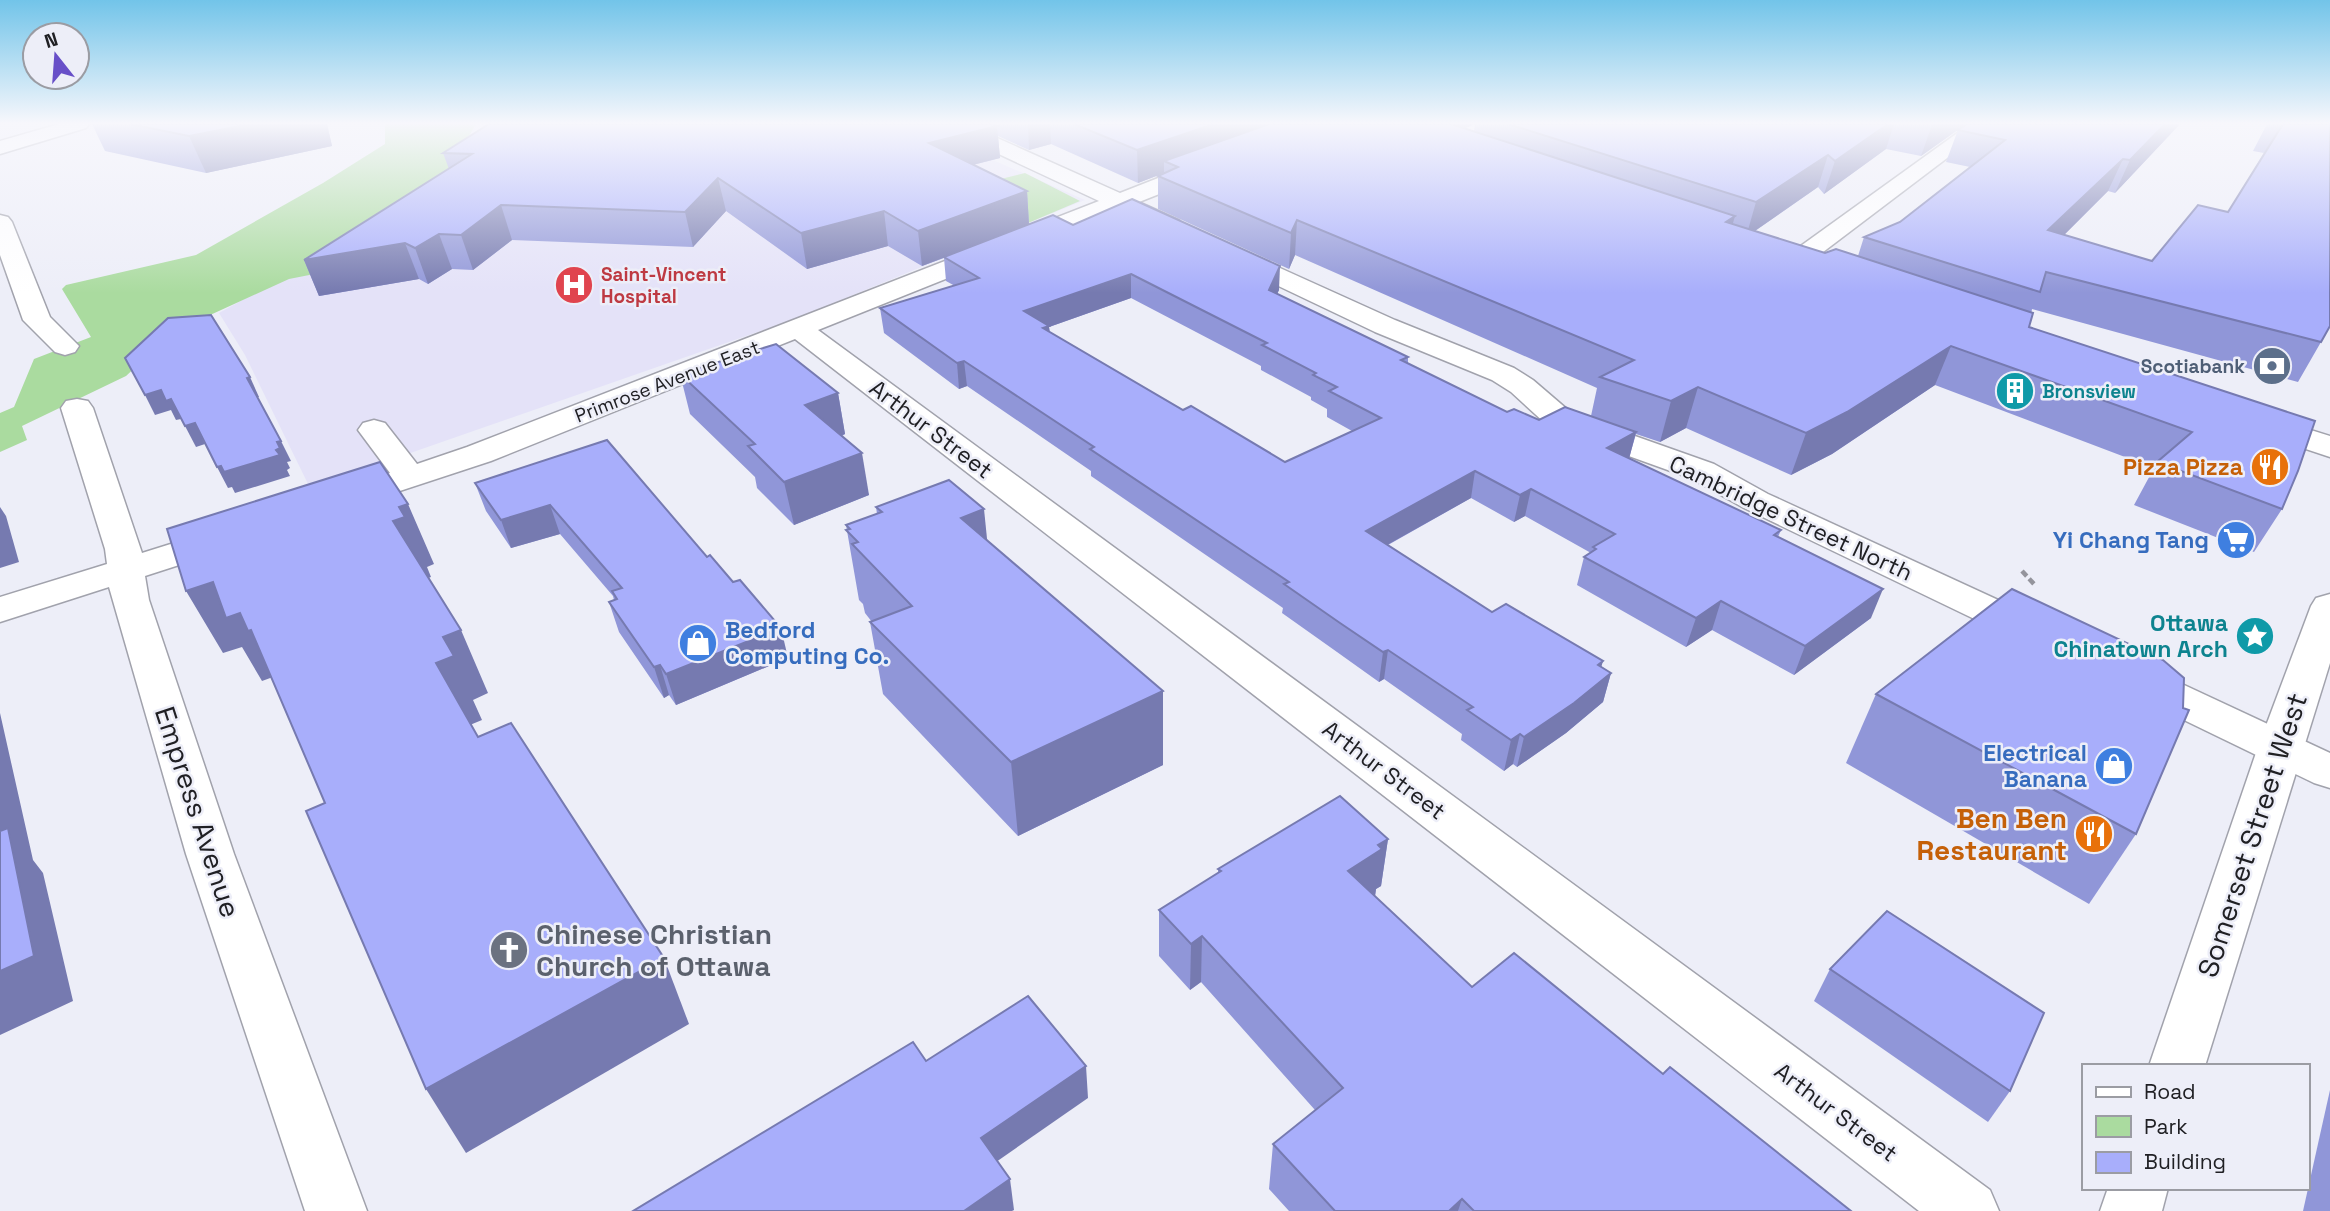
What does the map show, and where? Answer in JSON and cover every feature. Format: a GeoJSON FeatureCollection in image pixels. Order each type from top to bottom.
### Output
{"type":"FeatureCollection","features":[{"type":"Feature","properties":{"kind":"street"},"geometry":{"type":"LineString","coordinates":[[1073,181],[1188,233]]}},
{"type":"Feature","properties":{"kind":"street","name":"Primrose Avenue East"},"geometry":{"type":"LineString","coordinates":[[320,507],[479,454],[1171,181]]}},
{"type":"Feature","properties":{"kind":"street"},"geometry":{"type":"LineString","coordinates":[[1793,263],[1905,181]]}},
{"type":"Feature","properties":{"kind":"street"},"geometry":{"type":"LineString","coordinates":[[0,222],[37,320],[65,346]]}},
{"type":"Feature","properties":{"kind":"street","name":"Cambridge Street North"},"geometry":{"type":"LineString","coordinates":[[1212,245],[1385,326],[1503,374],[1530,392],[1557,417],[1573,425],[1702,471],[1756,501],[2068,648]]}},
{"type":"Feature","properties":{"kind":"street"},"geometry":{"type":"LineString","coordinates":[[1767,254],[1819,272]]}},
{"type":"Feature","properties":{"kind":"street","name":"Arthur Street"},"geometry":{"type":"LineString","coordinates":[[799,329],[1968,1211]]}},
{"type":"Feature","properties":{"kind":"street","name":"Empress Avenue"},"geometry":{"type":"LineString","coordinates":[[77,408],[123,549],[132,608],[210,854],[336,1211]]}},
{"type":"Feature","properties":{"kind":"street"},"geometry":{"type":"LineString","coordinates":[[2230,412],[2330,447]]}},
{"type":"Feature","properties":{"kind":"street"},"geometry":{"type":"LineString","coordinates":[[374,430],[410,477]]}},
{"type":"Feature","properties":{"kind":"street"},"geometry":{"type":"LineString","coordinates":[[0,610],[255,528]]}},
{"type":"Feature","properties":{"kind":"street","name":"Somerset Street West"},"geometry":{"type":"LineString","coordinates":[[2178,1064],[2280,747],[2330,606]]}},
{"type":"Feature","properties":{"kind":"street"},"geometry":{"type":"LineString","coordinates":[[2105,665],[2330,772]]}},
{"type":"Feature","properties":{"kind":"street"},"geometry":{"type":"LineString","coordinates":[[2131,1211],[2137,1190]]}},
{"type":"Feature","properties":{"kind":"shaded area","name":"Saint-Vincent Hospital"},"geometry":{"type":"Polygon","coordinates":[[[398,181],[1040,181],[1085,200],[792,320],[310,488],[245,355],[219,313],[320,257],[398,181]]]}},
{"type":"Feature","properties":{"kind":"green space"},"geometry":{"type":"Polygon","coordinates":[[[327,181],[443,181],[432,199],[355,266],[289,279],[173,332],[126,376],[22,426],[27,440],[0,452],[0,413],[14,407],[34,359],[91,337],[62,289],[66,285],[196,255],[327,181]]]}},
{"type":"Feature","properties":{"kind":"green space"},"geometry":{"type":"Polygon","coordinates":[[[995,181],[1040,181],[1080,201],[1021,226],[956,190],[995,181]]]}},
{"type":"Feature","properties":{"kind":"building"},"geometry":{"type":"Polygon","coordinates":[[[430,181],[716,181],[685,212],[501,205],[461,235],[439,234],[415,248],[405,243],[304,260],[430,181]]]}},
{"type":"Feature","properties":{"kind":"building"},"geometry":{"type":"Polygon","coordinates":[[[722,181],[1006,181],[1027,191],[918,231],[884,211],[801,233],[722,181]]]}},
{"type":"Feature","properties":{"kind":"building"},"geometry":{"type":"Polygon","coordinates":[[[1169,181],[1625,181],[1735,216],[1726,222],[1825,253],[1836,249],[2033,313],[2029,327],[2315,421],[2282,509],[2157,462],[2192,432],[1951,346],[1847,412],[1806,433],[1698,387],[1671,401],[1600,377],[1634,360],[1297,220],[1291,233],[1169,181]]]}},
{"type":"Feature","properties":{"kind":"building"},"geometry":{"type":"Polygon","coordinates":[[[1688,181],[1789,181],[1756,202],[1688,181]]]}},
{"type":"Feature","properties":{"kind":"building"},"geometry":{"type":"Polygon","coordinates":[[[1953,181],[2100,181],[2048,230],[2152,261],[2198,205],[2228,212],[2248,181],[2330,181],[2330,326],[2321,342],[2046,272],[2040,292],[1864,237],[1900,222],[1953,181]]]}},
{"type":"Feature","properties":{"kind":"building"},"geometry":{"type":"Polygon","coordinates":[[[1132,199],[1280,266],[1269,290],[1408,357],[1401,360],[1507,412],[1514,409],[1539,420],[1565,407],[1636,432],[1607,448],[1781,530],[1774,535],[1883,589],[1805,646],[1721,601],[1696,618],[1584,557],[1596,549],[1593,547],[1615,534],[1531,489],[1520,495],[1475,471],[1366,531],[1492,612],[1506,604],[1603,661],[1598,665],[1611,673],[1574,703],[1524,737],[1520,734],[1511,740],[1467,710],[1473,707],[1388,650],[1383,652],[1340,623],[1284,584],[1289,582],[1090,449],[1094,447],[964,361],[957,363],[880,308],[979,278],[944,257],[1053,215],[1073,225],[1132,199]],[[1131,274],[1024,311],[1049,326],[1043,328],[1183,410],[1191,406],[1285,462],[1381,418],[1329,391],[1337,387],[1262,345],[1267,343],[1131,274]]]}},
{"type":"Feature","properties":{"kind":"building"},"geometry":{"type":"Polygon","coordinates":[[[211,315],[250,377],[247,378],[281,441],[277,442],[280,448],[276,450],[280,455],[224,472],[221,466],[217,467],[195,423],[185,426],[171,399],[166,401],[161,390],[145,395],[125,358],[168,318],[211,315]]]}},
{"type":"Feature","properties":{"kind":"building"},"geometry":{"type":"Polygon","coordinates":[[[776,344],[838,393],[805,405],[862,453],[784,482],[748,446],[755,444],[680,374],[776,344]]]}},
{"type":"Feature","properties":{"kind":"building"},"geometry":{"type":"Polygon","coordinates":[[[607,440],[707,557],[710,555],[733,582],[740,580],[781,628],[666,674],[660,665],[654,667],[609,602],[617,599],[612,591],[622,588],[550,505],[501,520],[475,483],[607,440]]]}},
{"type":"Feature","properties":{"kind":"building"},"geometry":{"type":"Polygon","coordinates":[[[380,462],[408,504],[399,507],[405,517],[393,521],[461,630],[443,637],[454,656],[436,663],[478,737],[511,723],[664,958],[426,1089],[306,811],[325,803],[251,630],[248,631],[240,613],[226,618],[213,582],[186,591],[167,529],[380,462]]]}},
{"type":"Feature","properties":{"kind":"building"},"geometry":{"type":"Polygon","coordinates":[[[949,480],[984,509],[961,518],[1163,691],[1011,762],[870,622],[912,606],[852,544],[858,542],[846,530],[850,529],[846,525],[882,512],[876,507],[949,480]]]}},
{"type":"Feature","properties":{"kind":"building"},"geometry":{"type":"Polygon","coordinates":[[[2012,589],[2163,660],[2184,678],[2183,708],[2189,710],[2136,834],[1876,694],[2012,589]]]}},
{"type":"Feature","properties":{"kind":"building"},"geometry":{"type":"Polygon","coordinates":[[[1340,796],[1388,839],[1378,845],[1382,849],[1348,871],[1472,987],[1514,953],[1663,1074],[1670,1067],[1851,1211],[1474,1211],[1462,1199],[1449,1211],[1335,1211],[1273,1144],[1343,1088],[1202,936],[1191,944],[1159,910],[1221,871],[1218,869],[1340,796]]]}},
{"type":"Feature","properties":{"kind":"building"},"geometry":{"type":"Polygon","coordinates":[[[8,828],[34,956],[0,971],[0,831],[8,828]]]}},
{"type":"Feature","properties":{"kind":"building"},"geometry":{"type":"Polygon","coordinates":[[[1887,911],[2044,1013],[2010,1091],[1830,969],[1887,911]]]}},
{"type":"Feature","properties":{"kind":"building"},"geometry":{"type":"Polygon","coordinates":[[[1028,996],[1086,1066],[981,1138],[1010,1179],[964,1211],[633,1211],[913,1042],[926,1061],[1028,996]]]}},
{"type":"Feature","properties":{"kind":"place","name":"Saint-Vincent Hospital"},"geometry":{"type":"Point","coordinates":[574,285]}},
{"type":"Feature","properties":{"kind":"place","name":"Scotiabank"},"geometry":{"type":"Point","coordinates":[2272,366]}},
{"type":"Feature","properties":{"kind":"place","name":"Bronsview"},"geometry":{"type":"Point","coordinates":[2015,391]}},
{"type":"Feature","properties":{"kind":"place","name":"Pizza Pizza"},"geometry":{"type":"Point","coordinates":[2270,467]}},
{"type":"Feature","properties":{"kind":"place","name":"Yi Chang Tang"},"geometry":{"type":"Point","coordinates":[2236,540]}},
{"type":"Feature","properties":{"kind":"place","name":"Ottawa Chinatown Arch"},"geometry":{"type":"Point","coordinates":[2255,636]}},
{"type":"Feature","properties":{"kind":"place","name":"Bedford Computing Co."},"geometry":{"type":"Point","coordinates":[698,643]}},
{"type":"Feature","properties":{"kind":"place","name":"Electrical Banana"},"geometry":{"type":"Point","coordinates":[2114,766]}},
{"type":"Feature","properties":{"kind":"place","name":"Ben Ben Restaurant"},"geometry":{"type":"Point","coordinates":[2094,834]}},
{"type":"Feature","properties":{"kind":"place","name":"Chinese Christian Church of Ottawa"},"geometry":{"type":"Point","coordinates":[509,950]}}]}
